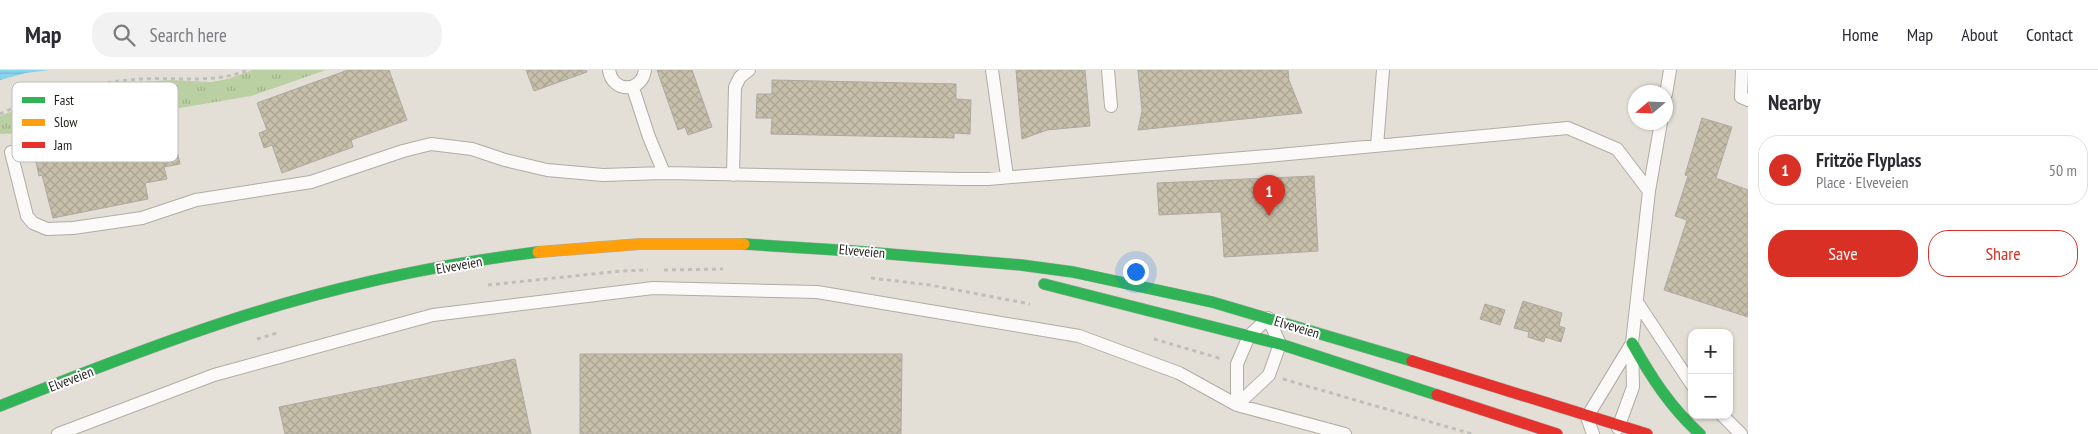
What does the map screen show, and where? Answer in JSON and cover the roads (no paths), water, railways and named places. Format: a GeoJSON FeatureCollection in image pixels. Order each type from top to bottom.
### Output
{"type":"FeatureCollection","features":[{"type":"Feature","properties":{"kind":"highway","name":"Elveveien"},"geometry":{"type":"LineString","coordinates":[[0,406],[220,323],[348,288],[467,263],[599,246],[677,243],[820,247],[1049,268],[1146,287],[1268,318],[1586,417],[1615,430],[1647,434]]}},
{"type":"Feature","properties":{"kind":"highway","name":"Elveveien"},"geometry":{"type":"LineString","coordinates":[[938,258],[1014,277]]}},
{"type":"Feature","properties":{"kind":"highway","name":"Elveveien"},"geometry":{"type":"LineString","coordinates":[[1032,281],[1280,344],[1557,434]]}},
{"type":"Feature","properties":{"kind":"highway"},"geometry":{"type":"LineString","coordinates":[[1632,343],[1653,383],[1673,410],[1700,434]]}},
{"type":"Feature","properties":{"kind":"lane"},"geometry":{"type":"LineString","coordinates":[[609,70],[611,79],[617,85],[625,88],[633,88],[640,83],[645,70]]}},
{"type":"Feature","properties":{"kind":"lane"},"geometry":{"type":"LineString","coordinates":[[733,174],[735,87],[740,77],[749,70]]}},
{"type":"Feature","properties":{"kind":"lane"},"geometry":{"type":"LineString","coordinates":[[992,70],[1007,176]]}},
{"type":"Feature","properties":{"kind":"lane"},"geometry":{"type":"LineString","coordinates":[[1108,70],[1111,106]]}},
{"type":"Feature","properties":{"kind":"lane"},"geometry":{"type":"LineString","coordinates":[[1377,146],[1383,70]]}},
{"type":"Feature","properties":{"kind":"lane"},"geometry":{"type":"LineString","coordinates":[[1668,85],[1670,70]]}},
{"type":"Feature","properties":{"kind":"lane"},"geometry":{"type":"LineString","coordinates":[[1742,70],[1741,97],[1748,100]]}},
{"type":"Feature","properties":{"kind":"lane"},"geometry":{"type":"LineString","coordinates":[[633,88],[649,137],[664,173]]}},
{"type":"Feature","properties":{"kind":"lane"},"geometry":{"type":"LineString","coordinates":[[14,162],[28,216],[33,223],[47,229],[73,228],[142,218],[196,200],[311,182],[403,151],[432,144],[472,149],[505,160],[547,170],[603,175],[664,173],[961,179],[1377,146],[1568,128],[1617,149],[1649,192]]}},
{"type":"Feature","properties":{"kind":"lane"},"geometry":{"type":"LineString","coordinates":[[1615,430],[1633,387],[1632,343],[1636,302],[1649,192],[1659,130]]}},
{"type":"Feature","properties":{"kind":"lane"},"geometry":{"type":"LineString","coordinates":[[58,434],[214,375],[433,315],[653,288],[817,292],[1078,336],[1180,374],[1238,405],[1345,434]]}},
{"type":"Feature","properties":{"kind":"lane"},"geometry":{"type":"LineString","coordinates":[[1636,302],[1688,379]]}},
{"type":"Feature","properties":{"kind":"lane"},"geometry":{"type":"LineString","coordinates":[[1268,318],[1280,344],[1269,375],[1238,405],[1237,364],[1249,336],[1268,318]]}},
{"type":"Feature","properties":{"kind":"lane"},"geometry":{"type":"LineString","coordinates":[[1593,434],[1586,417],[1632,343]]}},
{"type":"Feature","properties":{"kind":"lane"},"geometry":{"type":"LineString","coordinates":[[1726,419],[1741,434]]}},
{"type":"Feature","properties":{"kind":"water"},"geometry":{"type":"Polygon","coordinates":[[[0,70],[50,70],[26,73],[0,80],[0,70]]]}},
{"type":"Feature","properties":{"kind":"place","name":"Fritzöe Flyplass"},"geometry":{"type":"Point","coordinates":[1269,216]}}]}
